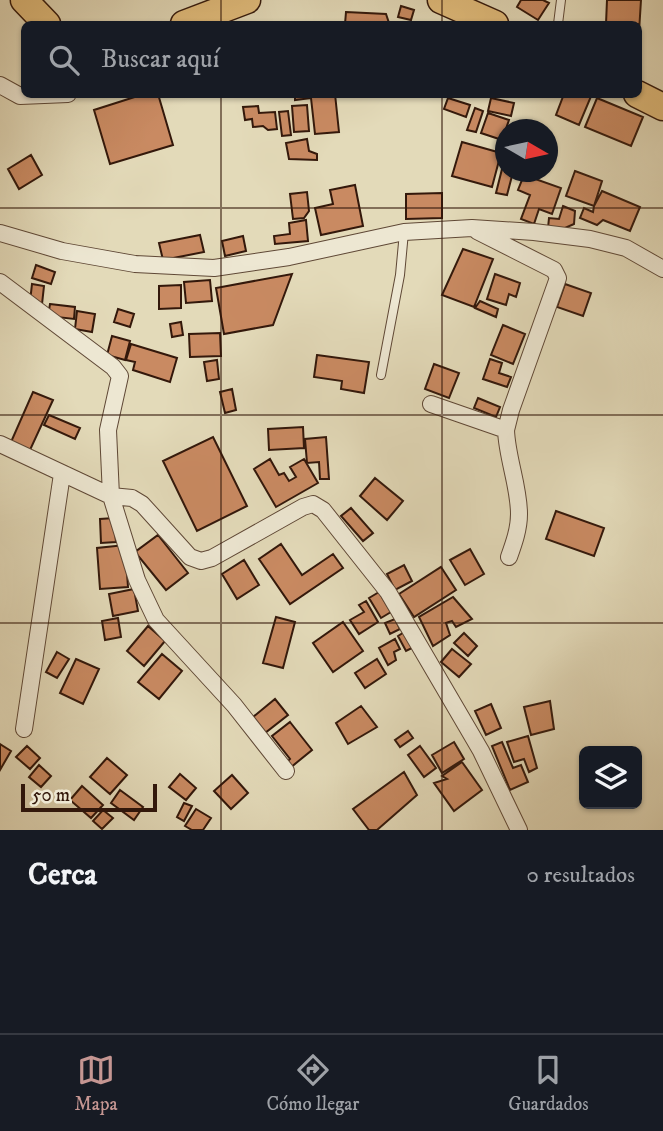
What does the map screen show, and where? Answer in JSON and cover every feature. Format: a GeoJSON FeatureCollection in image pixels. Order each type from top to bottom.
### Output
{"type":"FeatureCollection","features":[{"type":"Feature","properties":{"kind":"main road"},"geometry":{"type":"LineString","coordinates":[[24,0],[44,21]]}},
{"type":"Feature","properties":{"kind":"main road"},"geometry":{"type":"LineString","coordinates":[[192,21],[247,0]]}},
{"type":"Feature","properties":{"kind":"main road"},"geometry":{"type":"LineString","coordinates":[[441,0],[488,21]]}},
{"type":"Feature","properties":{"kind":"main road"},"geometry":{"type":"LineString","coordinates":[[642,96],[663,107]]}},
{"type":"Feature","properties":{"kind":"street"},"geometry":{"type":"LineString","coordinates":[[0,85],[21,96]]}},
{"type":"Feature","properties":{"kind":"street"},"geometry":{"type":"LineString","coordinates":[[472,229],[554,270],[558,278],[506,430],[519,512],[516,537],[509,557]]}},
{"type":"Feature","properties":{"kind":"street"},"geometry":{"type":"LineString","coordinates":[[0,233],[62,251],[135,264],[214,268],[289,257],[404,232],[472,229],[534,232],[590,239],[626,248],[663,269]]}},
{"type":"Feature","properties":{"kind":"street"},"geometry":{"type":"LineString","coordinates":[[0,282],[113,367],[120,376],[108,430],[111,496],[137,580],[156,620],[234,705],[286,771]]}},
{"type":"Feature","properties":{"kind":"street"},"geometry":{"type":"LineString","coordinates":[[431,404],[506,430]]}},
{"type":"Feature","properties":{"kind":"street"},"geometry":{"type":"LineString","coordinates":[[0,444],[111,496],[132,498],[142,504],[190,557],[201,561],[212,558],[303,507],[313,505],[323,510],[388,592],[481,751],[519,830]]}},
{"type":"Feature","properties":{"kind":"street"},"geometry":{"type":"LineString","coordinates":[[24,729],[62,474]]}},
{"type":"Feature","properties":{"kind":"lane"},"geometry":{"type":"LineString","coordinates":[[558,21],[561,0]]}},
{"type":"Feature","properties":{"kind":"lane"},"geometry":{"type":"LineString","coordinates":[[381,375],[400,275],[404,232]]}},
{"type":"Feature","properties":{"kind":"building"},"geometry":{"type":"Polygon","coordinates":[[[521,0],[543,0],[549,3],[538,20],[517,7],[521,0]]]}},
{"type":"Feature","properties":{"kind":"building"},"geometry":{"type":"Polygon","coordinates":[[[607,0],[641,0],[640,21],[606,21],[607,0]]]}},
{"type":"Feature","properties":{"kind":"building"},"geometry":{"type":"Polygon","coordinates":[[[401,6],[414,10],[411,20],[398,17],[401,6]]]}},
{"type":"Feature","properties":{"kind":"building"},"geometry":{"type":"Polygon","coordinates":[[[346,12],[386,14],[388,21],[345,21],[346,12]]]}},
{"type":"Feature","properties":{"kind":"building"},"geometry":{"type":"Polygon","coordinates":[[[132,98],[159,98],[173,145],[110,164],[94,110],[132,98]]]}},
{"type":"Feature","properties":{"kind":"building"},"geometry":{"type":"Polygon","coordinates":[[[311,98],[335,98],[339,132],[315,134],[311,98]]]}},
{"type":"Feature","properties":{"kind":"building"},"geometry":{"type":"Polygon","coordinates":[[[448,98],[470,105],[466,117],[444,109],[448,98]]]}},
{"type":"Feature","properties":{"kind":"building"},"geometry":{"type":"Polygon","coordinates":[[[491,98],[514,103],[511,116],[488,111],[491,98]]]}},
{"type":"Feature","properties":{"kind":"building"},"geometry":{"type":"Polygon","coordinates":[[[562,98],[590,98],[579,125],[556,115],[562,98]]]}},
{"type":"Feature","properties":{"kind":"building"},"geometry":{"type":"Polygon","coordinates":[[[597,98],[643,117],[631,146],[585,127],[597,98]]]}},
{"type":"Feature","properties":{"kind":"building"},"geometry":{"type":"Polygon","coordinates":[[[307,105],[309,131],[294,132],[292,106],[307,105]]]}},
{"type":"Feature","properties":{"kind":"building"},"geometry":{"type":"Polygon","coordinates":[[[258,106],[259,113],[275,112],[277,129],[253,127],[252,119],[245,120],[243,107],[258,106]]]}},
{"type":"Feature","properties":{"kind":"building"},"geometry":{"type":"Polygon","coordinates":[[[475,108],[483,111],[476,132],[467,130],[475,108]]]}},
{"type":"Feature","properties":{"kind":"building"},"geometry":{"type":"Polygon","coordinates":[[[288,111],[291,135],[282,136],[279,112],[288,111]]]}},
{"type":"Feature","properties":{"kind":"building"},"geometry":{"type":"Polygon","coordinates":[[[488,113],[506,119],[495,119],[495,138],[481,133],[488,113]]]}},
{"type":"Feature","properties":{"kind":"building"},"geometry":{"type":"Polygon","coordinates":[[[307,139],[309,151],[317,154],[317,160],[289,159],[286,143],[307,139]]]}},
{"type":"Feature","properties":{"kind":"building"},"geometry":{"type":"Polygon","coordinates":[[[462,142],[495,151],[492,187],[452,176],[462,142]]]}},
{"type":"Feature","properties":{"kind":"building"},"geometry":{"type":"Polygon","coordinates":[[[31,155],[42,175],[19,189],[8,169],[31,155]]]}},
{"type":"Feature","properties":{"kind":"building"},"geometry":{"type":"Polygon","coordinates":[[[575,171],[602,181],[594,206],[566,196],[575,171]]]}},
{"type":"Feature","properties":{"kind":"building"},"geometry":{"type":"Polygon","coordinates":[[[499,182],[510,182],[507,195],[496,193],[499,182]]]}},
{"type":"Feature","properties":{"kind":"building"},"geometry":{"type":"Polygon","coordinates":[[[521,182],[544,182],[561,188],[552,214],[539,209],[534,224],[521,219],[530,195],[518,190],[521,182]]]}},
{"type":"Feature","properties":{"kind":"building"},"geometry":{"type":"Polygon","coordinates":[[[355,185],[363,226],[321,235],[315,208],[333,204],[330,190],[355,185]]]}},
{"type":"Feature","properties":{"kind":"building"},"geometry":{"type":"Polygon","coordinates":[[[602,191],[640,207],[630,231],[603,220],[597,225],[580,218],[584,208],[593,212],[602,191]]]}},
{"type":"Feature","properties":{"kind":"building"},"geometry":{"type":"Polygon","coordinates":[[[307,192],[309,211],[304,218],[293,219],[290,194],[307,192]]]}},
{"type":"Feature","properties":{"kind":"building"},"geometry":{"type":"Polygon","coordinates":[[[442,193],[442,218],[406,219],[406,194],[442,193]]]}},
{"type":"Feature","properties":{"kind":"building"},"geometry":{"type":"Polygon","coordinates":[[[563,206],[575,211],[574,224],[556,232],[548,228],[549,218],[559,219],[563,206]]]}},
{"type":"Feature","properties":{"kind":"building"},"geometry":{"type":"Polygon","coordinates":[[[306,220],[308,241],[275,244],[274,236],[290,234],[289,223],[306,220]]]}},
{"type":"Feature","properties":{"kind":"building"},"geometry":{"type":"Polygon","coordinates":[[[200,235],[204,252],[163,260],[159,243],[200,235]]]}},
{"type":"Feature","properties":{"kind":"building"},"geometry":{"type":"Polygon","coordinates":[[[243,236],[246,251],[225,256],[222,241],[243,236]]]}},
{"type":"Feature","properties":{"kind":"building"},"geometry":{"type":"Polygon","coordinates":[[[463,249],[493,259],[474,307],[442,295],[463,249]]]}},
{"type":"Feature","properties":{"kind":"building"},"geometry":{"type":"Polygon","coordinates":[[[36,265],[55,272],[51,284],[32,278],[36,265]]]}},
{"type":"Feature","properties":{"kind":"building"},"geometry":{"type":"Polygon","coordinates":[[[292,274],[273,325],[224,334],[216,288],[292,274]]]}},
{"type":"Feature","properties":{"kind":"building"},"geometry":{"type":"Polygon","coordinates":[[[495,274],[520,283],[516,297],[509,294],[506,305],[487,299],[495,274]]]}},
{"type":"Feature","properties":{"kind":"building"},"geometry":{"type":"Polygon","coordinates":[[[210,280],[212,301],[186,303],[184,282],[210,280]]]}},
{"type":"Feature","properties":{"kind":"building"},"geometry":{"type":"Polygon","coordinates":[[[32,284],[44,286],[42,304],[30,302],[32,284]]]}},
{"type":"Feature","properties":{"kind":"building"},"geometry":{"type":"Polygon","coordinates":[[[565,284],[591,293],[583,316],[557,307],[565,284]]]}},
{"type":"Feature","properties":{"kind":"building"},"geometry":{"type":"Polygon","coordinates":[[[181,285],[181,308],[159,309],[159,286],[181,285]]]}},
{"type":"Feature","properties":{"kind":"building"},"geometry":{"type":"Polygon","coordinates":[[[480,301],[498,309],[496,317],[475,308],[480,301]]]}},
{"type":"Feature","properties":{"kind":"building"},"geometry":{"type":"Polygon","coordinates":[[[50,304],[75,307],[74,319],[48,316],[50,304]]]}},
{"type":"Feature","properties":{"kind":"building"},"geometry":{"type":"Polygon","coordinates":[[[118,309],[134,314],[130,327],[114,322],[118,309]]]}},
{"type":"Feature","properties":{"kind":"building"},"geometry":{"type":"Polygon","coordinates":[[[77,311],[95,314],[92,332],[75,329],[77,311]]]}},
{"type":"Feature","properties":{"kind":"building"},"geometry":{"type":"Polygon","coordinates":[[[181,322],[183,335],[172,337],[170,324],[181,322]]]}},
{"type":"Feature","properties":{"kind":"building"},"geometry":{"type":"Polygon","coordinates":[[[503,325],[525,334],[513,364],[491,355],[503,325]]]}},
{"type":"Feature","properties":{"kind":"building"},"geometry":{"type":"Polygon","coordinates":[[[220,333],[221,356],[190,357],[189,334],[220,333]]]}},
{"type":"Feature","properties":{"kind":"building"},"geometry":{"type":"Polygon","coordinates":[[[112,336],[130,341],[125,360],[107,355],[112,336]]]}},
{"type":"Feature","properties":{"kind":"building"},"geometry":{"type":"Polygon","coordinates":[[[131,344],[177,358],[170,382],[133,370],[135,362],[126,360],[131,344]]]}},
{"type":"Feature","properties":{"kind":"building"},"geometry":{"type":"Polygon","coordinates":[[[317,355],[369,362],[364,393],[341,389],[342,381],[314,377],[317,355]]]}},
{"type":"Feature","properties":{"kind":"building"},"geometry":{"type":"Polygon","coordinates":[[[490,359],[502,363],[499,373],[511,377],[507,387],[483,379],[490,359]]]}},
{"type":"Feature","properties":{"kind":"building"},"geometry":{"type":"Polygon","coordinates":[[[217,360],[219,379],[207,381],[204,362],[217,360]]]}},
{"type":"Feature","properties":{"kind":"building"},"geometry":{"type":"Polygon","coordinates":[[[434,364],[459,373],[449,398],[425,389],[434,364]]]}},
{"type":"Feature","properties":{"kind":"building"},"geometry":{"type":"Polygon","coordinates":[[[232,389],[236,410],[225,413],[220,392],[232,389]]]}},
{"type":"Feature","properties":{"kind":"building"},"geometry":{"type":"Polygon","coordinates":[[[33,392],[53,400],[30,450],[11,442],[33,392]]]}},
{"type":"Feature","properties":{"kind":"building"},"geometry":{"type":"Polygon","coordinates":[[[478,398],[500,407],[496,417],[474,408],[478,398]]]}},
{"type":"Feature","properties":{"kind":"building"},"geometry":{"type":"Polygon","coordinates":[[[49,415],[80,428],[75,439],[44,425],[49,415]]]}},
{"type":"Feature","properties":{"kind":"building"},"geometry":{"type":"Polygon","coordinates":[[[303,427],[304,448],[269,450],[268,429],[303,427]]]}},
{"type":"Feature","properties":{"kind":"building"},"geometry":{"type":"Polygon","coordinates":[[[213,437],[247,506],[197,531],[163,461],[213,437]]]}},
{"type":"Feature","properties":{"kind":"building"},"geometry":{"type":"Polygon","coordinates":[[[326,437],[329,479],[320,479],[319,462],[307,463],[305,439],[326,437]]]}},
{"type":"Feature","properties":{"kind":"building"},"geometry":{"type":"Polygon","coordinates":[[[270,459],[279,475],[284,473],[289,481],[296,477],[290,467],[304,459],[318,483],[276,507],[254,469],[270,459]]]}},
{"type":"Feature","properties":{"kind":"building"},"geometry":{"type":"Polygon","coordinates":[[[375,478],[403,501],[387,520],[360,496],[375,478]]]}},
{"type":"Feature","properties":{"kind":"building"},"geometry":{"type":"Polygon","coordinates":[[[351,508],[373,533],[363,541],[341,516],[351,508]]]}},
{"type":"Feature","properties":{"kind":"building"},"geometry":{"type":"Polygon","coordinates":[[[556,511],[604,528],[594,556],[546,539],[556,511]]]}},
{"type":"Feature","properties":{"kind":"building"},"geometry":{"type":"Polygon","coordinates":[[[114,518],[116,542],[101,543],[100,519],[114,518]]]}},
{"type":"Feature","properties":{"kind":"building"},"geometry":{"type":"Polygon","coordinates":[[[158,535],[188,573],[166,590],[135,552],[158,535]]]}},
{"type":"Feature","properties":{"kind":"building"},"geometry":{"type":"Polygon","coordinates":[[[281,544],[302,575],[333,554],[343,568],[290,604],[259,559],[281,544]]]}},
{"type":"Feature","properties":{"kind":"building"},"geometry":{"type":"Polygon","coordinates":[[[125,545],[128,587],[100,589],[97,548],[125,545]]]}},
{"type":"Feature","properties":{"kind":"building"},"geometry":{"type":"Polygon","coordinates":[[[470,549],[484,574],[465,585],[450,560],[470,549]]]}},
{"type":"Feature","properties":{"kind":"building"},"geometry":{"type":"Polygon","coordinates":[[[244,560],[259,585],[237,599],[222,574],[244,560]]]}},
{"type":"Feature","properties":{"kind":"building"},"geometry":{"type":"Polygon","coordinates":[[[404,565],[412,581],[395,590],[387,574],[404,565]]]}},
{"type":"Feature","properties":{"kind":"building"},"geometry":{"type":"Polygon","coordinates":[[[441,567],[456,590],[414,617],[399,594],[441,567]]]}},
{"type":"Feature","properties":{"kind":"building"},"geometry":{"type":"Polygon","coordinates":[[[134,589],[138,611],[113,616],[109,594],[134,589]]]}},
{"type":"Feature","properties":{"kind":"building"},"geometry":{"type":"Polygon","coordinates":[[[379,592],[391,612],[381,618],[369,598],[379,592]]]}},
{"type":"Feature","properties":{"kind":"building"},"geometry":{"type":"Polygon","coordinates":[[[453,597],[472,619],[456,627],[452,621],[446,623],[450,635],[433,646],[419,617],[453,597]]]}},
{"type":"Feature","properties":{"kind":"building"},"geometry":{"type":"Polygon","coordinates":[[[366,601],[378,622],[359,634],[350,620],[364,612],[359,605],[366,601]]]}},
{"type":"Feature","properties":{"kind":"building"},"geometry":{"type":"Polygon","coordinates":[[[276,617],[295,622],[283,668],[263,663],[276,617]]]}},
{"type":"Feature","properties":{"kind":"building"},"geometry":{"type":"Polygon","coordinates":[[[118,618],[121,637],[105,640],[102,621],[118,618]]]}},
{"type":"Feature","properties":{"kind":"building"},"geometry":{"type":"Polygon","coordinates":[[[395,619],[400,629],[390,634],[385,623],[395,619]]]}},
{"type":"Feature","properties":{"kind":"building"},"geometry":{"type":"Polygon","coordinates":[[[343,622],[363,651],[333,672],[313,643],[343,622]]]}},
{"type":"Feature","properties":{"kind":"building"},"geometry":{"type":"Polygon","coordinates":[[[148,626],[165,641],[144,666],[127,651],[148,626]]]}},
{"type":"Feature","properties":{"kind":"building"},"geometry":{"type":"Polygon","coordinates":[[[406,631],[414,647],[406,651],[398,636],[406,631]]]}},
{"type":"Feature","properties":{"kind":"building"},"geometry":{"type":"Polygon","coordinates":[[[464,633],[477,646],[468,656],[454,643],[464,633]]]}},
{"type":"Feature","properties":{"kind":"building"},"geometry":{"type":"Polygon","coordinates":[[[395,639],[400,649],[394,652],[396,660],[388,665],[379,648],[395,639]]]}},
{"type":"Feature","properties":{"kind":"building"},"geometry":{"type":"Polygon","coordinates":[[[452,649],[471,664],[459,677],[441,662],[452,649]]]}},
{"type":"Feature","properties":{"kind":"building"},"geometry":{"type":"Polygon","coordinates":[[[57,652],[69,659],[57,678],[46,672],[57,652]]]}},
{"type":"Feature","properties":{"kind":"building"},"geometry":{"type":"Polygon","coordinates":[[[162,654],[182,671],[159,699],[138,682],[162,654]]]}},
{"type":"Feature","properties":{"kind":"building"},"geometry":{"type":"Polygon","coordinates":[[[76,659],[99,669],[83,704],[60,693],[76,659]]]}},
{"type":"Feature","properties":{"kind":"building"},"geometry":{"type":"Polygon","coordinates":[[[377,659],[386,674],[365,688],[355,673],[377,659]]]}},
{"type":"Feature","properties":{"kind":"building"},"geometry":{"type":"Polygon","coordinates":[[[275,699],[288,715],[265,733],[253,717],[275,699]]]}},
{"type":"Feature","properties":{"kind":"building"},"geometry":{"type":"Polygon","coordinates":[[[550,701],[554,729],[531,735],[524,707],[550,701]]]}},
{"type":"Feature","properties":{"kind":"building"},"geometry":{"type":"Polygon","coordinates":[[[491,704],[501,728],[486,735],[475,711],[491,704]]]}},
{"type":"Feature","properties":{"kind":"building"},"geometry":{"type":"Polygon","coordinates":[[[361,706],[377,727],[348,744],[336,723],[361,706]]]}},
{"type":"Feature","properties":{"kind":"building"},"geometry":{"type":"Polygon","coordinates":[[[290,722],[312,750],[290,768],[286,763],[290,759],[272,736],[290,722]]]}},
{"type":"Feature","properties":{"kind":"building"},"geometry":{"type":"Polygon","coordinates":[[[408,731],[413,738],[400,747],[395,740],[408,731]]]}},
{"type":"Feature","properties":{"kind":"building"},"geometry":{"type":"Polygon","coordinates":[[[528,736],[537,768],[529,772],[524,759],[514,762],[507,742],[528,736]]]}},
{"type":"Feature","properties":{"kind":"building"},"geometry":{"type":"Polygon","coordinates":[[[454,742],[464,759],[442,773],[432,755],[454,742]]]}},
{"type":"Feature","properties":{"kind":"building"},"geometry":{"type":"Polygon","coordinates":[[[502,742],[513,768],[521,765],[528,782],[510,790],[492,746],[502,742]]]}},
{"type":"Feature","properties":{"kind":"building"},"geometry":{"type":"Polygon","coordinates":[[[0,744],[11,751],[0,770],[0,744]]]}},
{"type":"Feature","properties":{"kind":"building"},"geometry":{"type":"Polygon","coordinates":[[[27,746],[40,758],[30,769],[16,757],[27,746]]]}},
{"type":"Feature","properties":{"kind":"building"},"geometry":{"type":"Polygon","coordinates":[[[420,746],[436,768],[424,777],[408,755],[420,746]]]}},
{"type":"Feature","properties":{"kind":"building"},"geometry":{"type":"Polygon","coordinates":[[[107,758],[127,775],[110,794],[90,777],[107,758]]]}},
{"type":"Feature","properties":{"kind":"building"},"geometry":{"type":"Polygon","coordinates":[[[462,762],[482,790],[454,811],[434,783],[447,779],[442,776],[462,762]]]}},
{"type":"Feature","properties":{"kind":"building"},"geometry":{"type":"Polygon","coordinates":[[[39,765],[51,776],[41,787],[29,777],[39,765]]]}},
{"type":"Feature","properties":{"kind":"building"},"geometry":{"type":"Polygon","coordinates":[[[404,772],[417,795],[377,830],[369,830],[353,809],[404,772]]]}},
{"type":"Feature","properties":{"kind":"building"},"geometry":{"type":"Polygon","coordinates":[[[180,774],[196,788],[186,800],[169,787],[180,774]]]}},
{"type":"Feature","properties":{"kind":"building"},"geometry":{"type":"Polygon","coordinates":[[[232,775],[248,793],[231,809],[214,791],[232,775]]]}},
{"type":"Feature","properties":{"kind":"building"},"geometry":{"type":"Polygon","coordinates":[[[82,786],[103,805],[91,818],[70,800],[82,786]]]}},
{"type":"Feature","properties":{"kind":"building"},"geometry":{"type":"Polygon","coordinates":[[[120,790],[143,807],[134,820],[111,803],[120,790]]]}},
{"type":"Feature","properties":{"kind":"building"},"geometry":{"type":"Polygon","coordinates":[[[184,803],[192,806],[184,821],[177,817],[184,803]]]}},
{"type":"Feature","properties":{"kind":"building"},"geometry":{"type":"Polygon","coordinates":[[[196,809],[211,818],[203,830],[192,830],[185,826],[196,809]]]}},
{"type":"Feature","properties":{"kind":"building"},"geometry":{"type":"Polygon","coordinates":[[[103,810],[113,818],[102,829],[93,821],[103,810]]]}}]}
